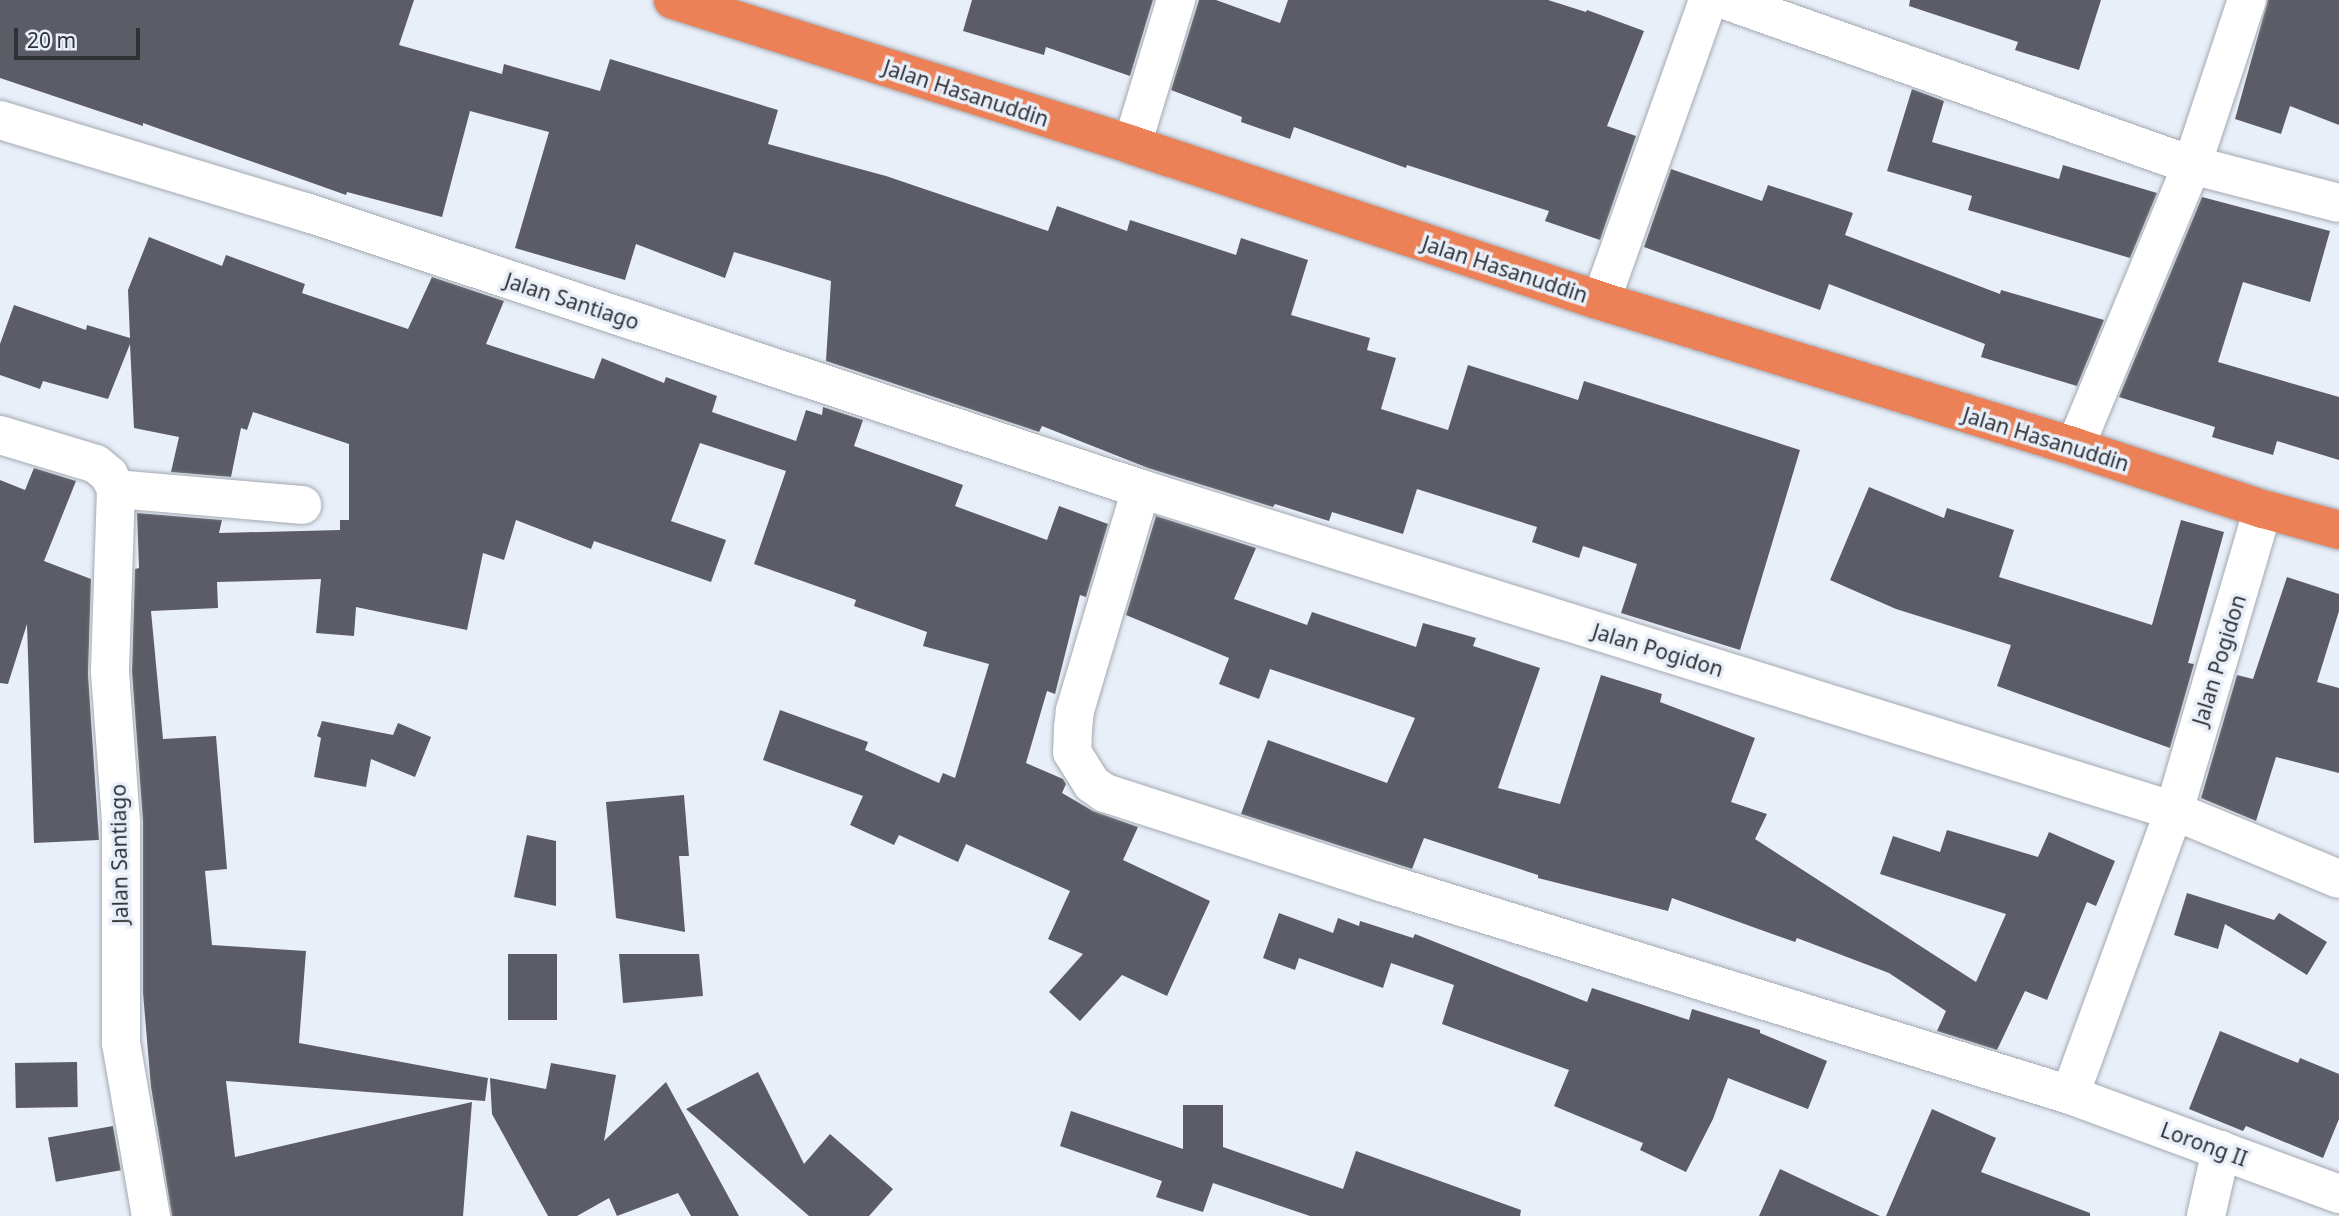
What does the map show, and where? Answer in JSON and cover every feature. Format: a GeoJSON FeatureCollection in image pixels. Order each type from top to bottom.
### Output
{"type":"FeatureCollection","features":[{"type":"Feature","properties":{"kind":"highway","name":"Jalan Hasanuddin"},"geometry":{"type":"LineString","coordinates":[[673,0],[1132,145],[1601,301],[2075,447],[2263,509],[2339,530]]}},
{"type":"Feature","properties":{"kind":"street"},"geometry":{"type":"LineString","coordinates":[[1132,145],[1176,0]]}},
{"type":"Feature","properties":{"kind":"street"},"geometry":{"type":"LineString","coordinates":[[1601,301],[1708,0]]}},
{"type":"Feature","properties":{"kind":"street"},"geometry":{"type":"LineString","coordinates":[[1725,0],[2192,165],[2339,203]]}},
{"type":"Feature","properties":{"kind":"street"},"geometry":{"type":"LineString","coordinates":[[2075,447],[2192,165],[2247,0]]}},
{"type":"Feature","properties":{"kind":"street","name":"Jalan Santiago"},"geometry":{"type":"LineString","coordinates":[[0,120],[305,212],[1141,489]]}},
{"type":"Feature","properties":{"kind":"street"},"geometry":{"type":"LineString","coordinates":[[0,435],[96,464],[109,475],[116,489],[302,505]]}},
{"type":"Feature","properties":{"kind":"street","name":"Jalan Santiago"},"geometry":{"type":"LineString","coordinates":[[116,489],[110,673],[121,822],[121,1044],[151,1216]]}},
{"type":"Feature","properties":{"kind":"street","name":"Jalan Pogidon"},"geometry":{"type":"LineString","coordinates":[[1141,489],[2174,811],[2339,879]]}},
{"type":"Feature","properties":{"kind":"street","name":"Lorong II"},"geometry":{"type":"LineString","coordinates":[[1141,489],[1075,710],[1072,752],[1091,784],[1105,793],[1397,887],[2070,1095],[2339,1194]]}},
{"type":"Feature","properties":{"kind":"street","name":"Jalan Pogidon"},"geometry":{"type":"LineString","coordinates":[[2174,811],[2263,509]]}},
{"type":"Feature","properties":{"kind":"street"},"geometry":{"type":"LineString","coordinates":[[2070,1095],[2174,811]]}},
{"type":"Feature","properties":{"kind":"street"},"geometry":{"type":"LineString","coordinates":[[2206,1216],[2221,1150]]}},
{"type":"Feature","properties":{"kind":"building"},"geometry":{"type":"Polygon","coordinates":[[[0,0],[414,0],[399,45],[502,74],[504,64],[600,91],[610,59],[778,110],[768,144],[886,176],[1048,231],[1057,206],[1127,231],[1130,220],[1236,255],[1241,238],[1308,260],[1291,315],[1370,338],[1367,350],[1396,358],[1381,409],[1448,430],[1468,365],[1578,400],[1584,381],[1800,450],[1740,650],[1621,613],[1637,564],[1583,546],[1579,558],[1532,542],[1537,527],[1417,489],[1403,534],[1332,512],[1329,521],[1275,504],[1273,507],[1148,468],[1042,426],[1039,432],[826,361],[831,281],[734,252],[725,278],[636,244],[625,280],[515,248],[549,132],[470,111],[442,217],[347,192],[346,195],[143,123],[143,126],[0,78],[0,0]]]}},
{"type":"Feature","properties":{"kind":"building"},"geometry":{"type":"Polygon","coordinates":[[[972,0],[1153,0],[1130,76],[1046,47],[1044,55],[963,31],[972,0]]]}},
{"type":"Feature","properties":{"kind":"building"},"geometry":{"type":"Polygon","coordinates":[[[1199,0],[1216,0],[1280,23],[1288,0],[1548,0],[1586,12],[1587,10],[1644,31],[1607,126],[1636,136],[1600,240],[1545,221],[1549,211],[1407,165],[1406,168],[1294,127],[1290,139],[1241,122],[1242,117],[1171,90],[1199,0]]]}},
{"type":"Feature","properties":{"kind":"building"},"geometry":{"type":"Polygon","coordinates":[[[1910,0],[2101,0],[2079,70],[2015,50],[2018,42],[1909,6],[1910,0]]]}},
{"type":"Feature","properties":{"kind":"building"},"geometry":{"type":"Polygon","coordinates":[[[2268,0],[2339,0],[2339,125],[2290,106],[2281,134],[2235,119],[2268,0]]]}},
{"type":"Feature","properties":{"kind":"building"},"geometry":{"type":"Polygon","coordinates":[[[1912,89],[1944,101],[1932,142],[2059,179],[2063,165],[2157,193],[2130,258],[1968,210],[1972,196],[1887,171],[1912,89]]]}},
{"type":"Feature","properties":{"kind":"building"},"geometry":{"type":"Polygon","coordinates":[[[1671,169],[1762,201],[1768,185],[1853,213],[1845,235],[2000,294],[2001,290],[2104,320],[2077,386],[1981,357],[1985,344],[1829,284],[1820,310],[1644,247],[1671,169]]]}},
{"type":"Feature","properties":{"kind":"building"},"geometry":{"type":"Polygon","coordinates":[[[2202,197],[2330,231],[2310,302],[2243,282],[2218,362],[2339,397],[2339,460],[2277,441],[2273,455],[2212,437],[2215,427],[2119,397],[2202,197]]]}},
{"type":"Feature","properties":{"kind":"building"},"geometry":{"type":"Polygon","coordinates":[[[149,237],[222,266],[226,255],[305,284],[302,293],[408,329],[432,277],[504,301],[486,344],[594,379],[602,358],[664,383],[666,377],[717,396],[712,412],[796,441],[806,410],[822,415],[823,407],[863,420],[854,446],[963,485],[955,506],[1047,540],[1059,506],[1108,524],[1086,597],[1080,595],[1055,694],[1047,691],[1026,763],[1063,779],[1066,784],[1062,793],[1093,811],[1138,827],[1123,860],[1210,901],[1167,996],[1122,975],[1080,1021],[1049,992],[1083,954],[1048,939],[1070,891],[966,844],[958,862],[899,835],[894,845],[850,825],[863,796],[763,760],[780,710],[868,742],[865,750],[939,783],[943,773],[955,778],[989,664],[923,646],[927,632],[854,606],[856,600],[754,564],[786,471],[700,443],[671,521],[726,540],[711,582],[594,541],[591,549],[516,520],[504,560],[483,553],[467,630],[356,607],[354,636],[316,633],[321,579],[217,582],[218,608],[151,611],[163,739],[216,736],[227,869],[205,871],[212,945],[306,951],[299,1043],[488,1078],[485,1101],[226,1081],[235,1157],[472,1102],[463,1216],[172,1216],[151,1087],[143,993],[143,822],[132,672],[135,569],[139,568],[137,513],[222,520],[219,533],[340,530],[340,520],[349,520],[349,444],[253,412],[247,430],[241,428],[231,477],[171,472],[179,437],[134,428],[130,344],[108,399],[43,381],[40,389],[0,375],[0,344],[14,305],[86,330],[87,325],[130,338],[128,290],[149,237]]]}},
{"type":"Feature","properties":{"kind":"building"},"geometry":{"type":"Polygon","coordinates":[[[34,468],[76,481],[44,561],[91,579],[88,674],[99,840],[34,843],[27,624],[8,684],[0,683],[0,480],[25,490],[34,468]]]}},
{"type":"Feature","properties":{"kind":"building"},"geometry":{"type":"Polygon","coordinates":[[[1869,487],[1944,518],[1947,508],[2014,530],[1999,577],[2152,625],[2181,520],[2224,532],[2188,663],[2194,664],[2170,748],[1997,686],[2011,645],[1896,609],[1830,580],[1869,487]]]}},
{"type":"Feature","properties":{"kind":"building"},"geometry":{"type":"Polygon","coordinates":[[[1156,516],[1256,548],[1234,599],[1307,625],[1312,612],[1416,647],[1423,623],[1476,638],[1473,646],[1540,668],[1498,788],[1560,804],[1601,675],[1662,694],[1660,702],[1755,738],[1731,802],[1767,814],[1755,839],[1976,982],[2006,914],[1880,874],[1893,836],[1940,852],[1947,830],[2038,857],[2049,832],[2115,861],[2096,906],[2087,902],[2047,1000],[2025,991],[1997,1050],[1937,1031],[1946,1011],[1889,973],[1797,938],[1795,942],[1672,898],[1668,911],[1538,878],[1538,875],[1424,838],[1412,869],[1241,814],[1268,740],[1387,783],[1415,718],[1270,669],[1259,699],[1219,684],[1229,658],[1126,615],[1156,516]]]}},
{"type":"Feature","properties":{"kind":"building"},"geometry":{"type":"Polygon","coordinates":[[[2287,577],[2339,594],[2339,611],[2317,682],[2339,688],[2339,773],[2276,757],[2256,821],[2201,798],[2237,675],[2253,679],[2287,577]]]}},
{"type":"Feature","properties":{"kind":"building"},"geometry":{"type":"Polygon","coordinates":[[[322,721],[393,735],[398,723],[431,737],[415,777],[371,759],[366,787],[314,777],[321,738],[317,736],[322,721]]]}},
{"type":"Feature","properties":{"kind":"building"},"geometry":{"type":"Polygon","coordinates":[[[684,795],[689,856],[679,856],[685,932],[616,918],[606,802],[684,795]]]}},
{"type":"Feature","properties":{"kind":"building"},"geometry":{"type":"Polygon","coordinates":[[[527,835],[556,841],[556,906],[514,897],[527,835]]]}},
{"type":"Feature","properties":{"kind":"building"},"geometry":{"type":"Polygon","coordinates":[[[2187,893],[2274,920],[2279,913],[2327,942],[2307,975],[2225,924],[2218,949],[2174,935],[2187,893]]]}},
{"type":"Feature","properties":{"kind":"building"},"geometry":{"type":"Polygon","coordinates":[[[1279,913],[1333,933],[1338,918],[1359,926],[1360,921],[1413,938],[1415,934],[1587,1002],[1592,988],[1689,1020],[1692,1009],[1760,1030],[1760,1033],[1827,1061],[1808,1109],[1728,1078],[1713,1119],[1686,1172],[1640,1150],[1643,1143],[1554,1106],[1569,1070],[1442,1024],[1454,985],[1391,963],[1383,988],[1299,958],[1295,970],[1263,958],[1279,913]]]}},
{"type":"Feature","properties":{"kind":"building"},"geometry":{"type":"Polygon","coordinates":[[[508,954],[557,954],[557,1020],[508,1020],[508,954]]]}},
{"type":"Feature","properties":{"kind":"building"},"geometry":{"type":"Polygon","coordinates":[[[619,954],[699,954],[703,996],[623,1003],[619,954]]]}},
{"type":"Feature","properties":{"kind":"building"},"geometry":{"type":"Polygon","coordinates":[[[2220,1031],[2298,1063],[2300,1058],[2339,1074],[2339,1119],[2323,1158],[2246,1126],[2243,1131],[2189,1109],[2220,1031]]]}},
{"type":"Feature","properties":{"kind":"building"},"geometry":{"type":"Polygon","coordinates":[[[77,1062],[78,1107],[16,1108],[15,1063],[77,1062]]]}},
{"type":"Feature","properties":{"kind":"building"},"geometry":{"type":"Polygon","coordinates":[[[551,1063],[616,1075],[604,1141],[666,1082],[739,1216],[691,1216],[678,1193],[617,1216],[609,1198],[577,1216],[548,1216],[492,1114],[490,1078],[546,1089],[551,1063]]]}},
{"type":"Feature","properties":{"kind":"building"},"geometry":{"type":"Polygon","coordinates":[[[758,1072],[804,1164],[830,1134],[893,1189],[869,1216],[809,1216],[686,1109],[758,1072]]]}},
{"type":"Feature","properties":{"kind":"building"},"geometry":{"type":"Polygon","coordinates":[[[1183,1105],[1223,1105],[1223,1147],[1343,1189],[1356,1151],[1521,1210],[1520,1216],[1310,1216],[1213,1183],[1203,1212],[1156,1197],[1162,1181],[1060,1146],[1071,1111],[1183,1149],[1183,1105]]]}},
{"type":"Feature","properties":{"kind":"building"},"geometry":{"type":"Polygon","coordinates":[[[1932,1109],[1996,1138],[1981,1172],[2090,1213],[2090,1216],[1886,1216],[1932,1109]]]}},
{"type":"Feature","properties":{"kind":"building"},"geometry":{"type":"Polygon","coordinates":[[[113,1126],[121,1170],[56,1182],[48,1137],[113,1126]]]}},
{"type":"Feature","properties":{"kind":"building"},"geometry":{"type":"Polygon","coordinates":[[[1780,1169],[1880,1216],[1759,1216],[1780,1169]]]}}]}
